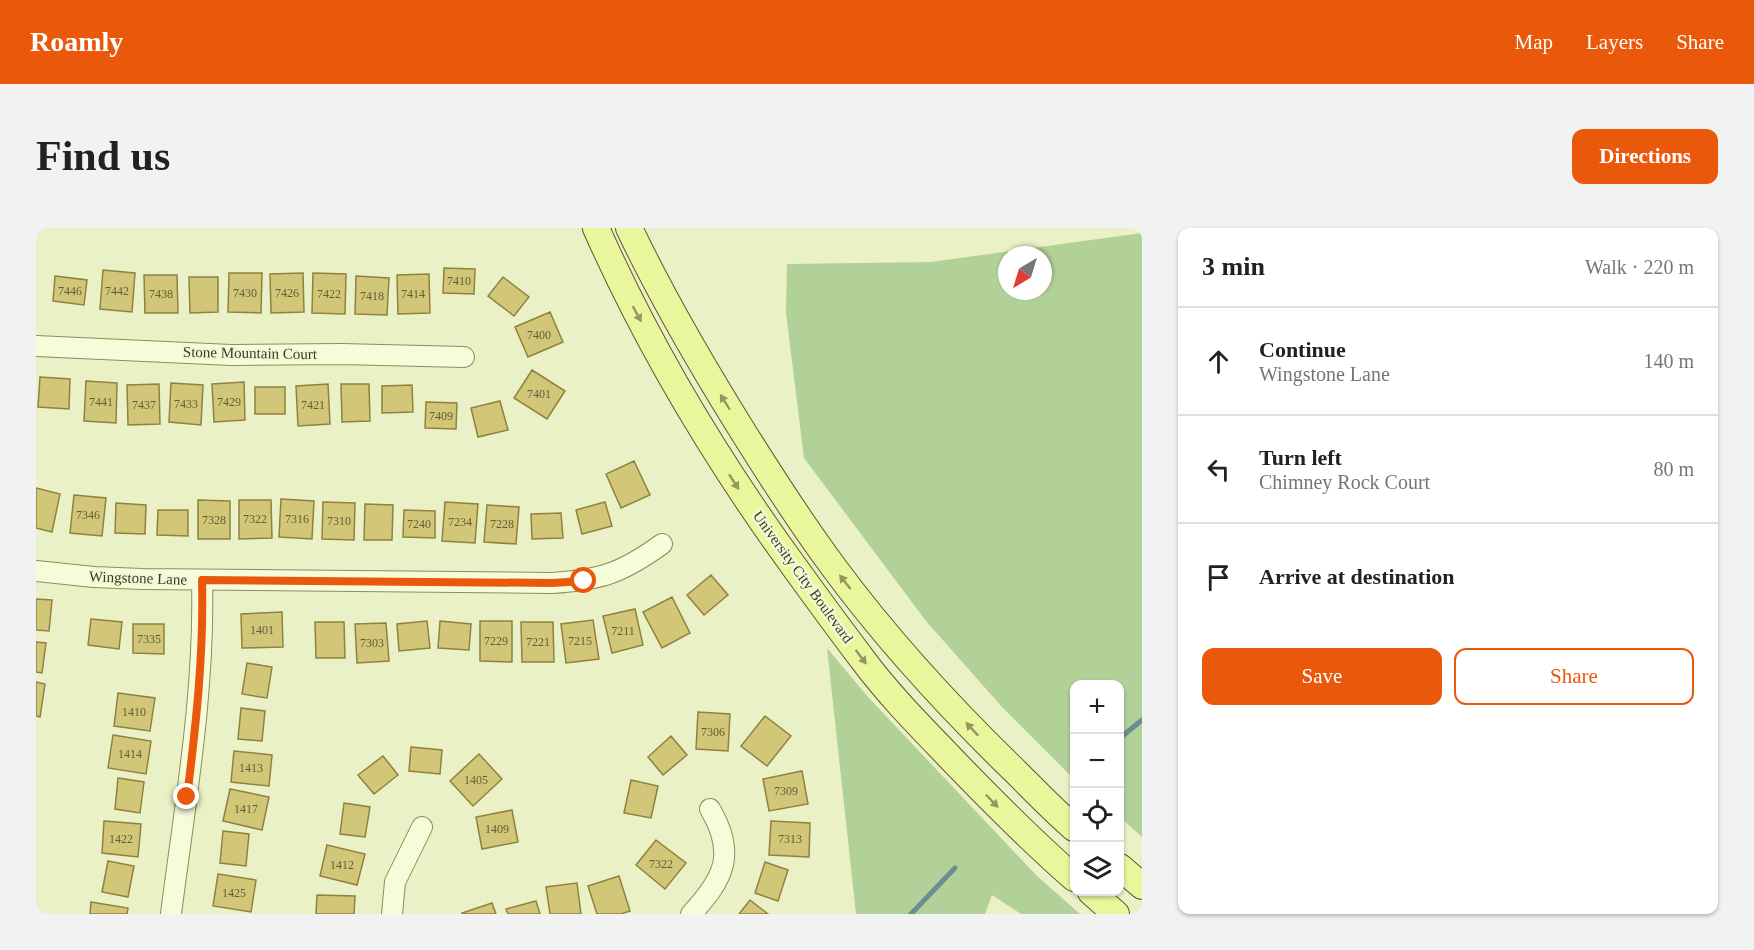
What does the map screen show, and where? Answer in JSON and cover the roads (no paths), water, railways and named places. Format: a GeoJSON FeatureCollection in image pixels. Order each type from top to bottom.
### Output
{"type":"FeatureCollection","features":[{"type":"Feature","properties":{"kind":"main road","name":"University City Boulevard"},"geometry":{"type":"LineString","coordinates":[[596,228],[629,301],[683,398],[735,484],[810,590],[863,660],[919,724],[1011,820],[1070,874]]}},
{"type":"Feature","properties":{"kind":"main road","name":"University City Boulevard"},"geometry":{"type":"LineString","coordinates":[[629,228],[697,356],[774,480],[835,570],[890,639],[945,700],[1070,824]]}},
{"type":"Feature","properties":{"kind":"main road"},"geometry":{"type":"LineString","coordinates":[[1124,871],[1142,886]]}},
{"type":"Feature","properties":{"kind":"main road"},"geometry":{"type":"LineString","coordinates":[[1096,896],[1116,914]]}},
{"type":"Feature","properties":{"kind":"street","name":"Stone Mountain Court"},"geometry":{"type":"LineString","coordinates":[[36,346],[231,355],[340,354],[464,357]]}},
{"type":"Feature","properties":{"kind":"street","name":"Wingstone Lane"},"geometry":{"type":"LineString","coordinates":[[36,571],[94,577],[202,580],[552,583],[584,581],[622,570],[662,544]]}},
{"type":"Feature","properties":{"kind":"street"},"geometry":{"type":"LineString","coordinates":[[171,914],[199,693],[202,580]]}},
{"type":"Feature","properties":{"kind":"street"},"geometry":{"type":"LineString","coordinates":[[691,914],[717,882],[722,868],[725,851],[720,827],[710,808]]}},
{"type":"Feature","properties":{"kind":"street"},"geometry":{"type":"LineString","coordinates":[[392,914],[395,882],[422,827]]}},
{"type":"Feature","properties":{"kind":"waterway"},"geometry":{"type":"LineString","coordinates":[[1124,735],[1142,720]]}},
{"type":"Feature","properties":{"kind":"waterway"},"geometry":{"type":"LineString","coordinates":[[911,914],[955,868]]}}]}
